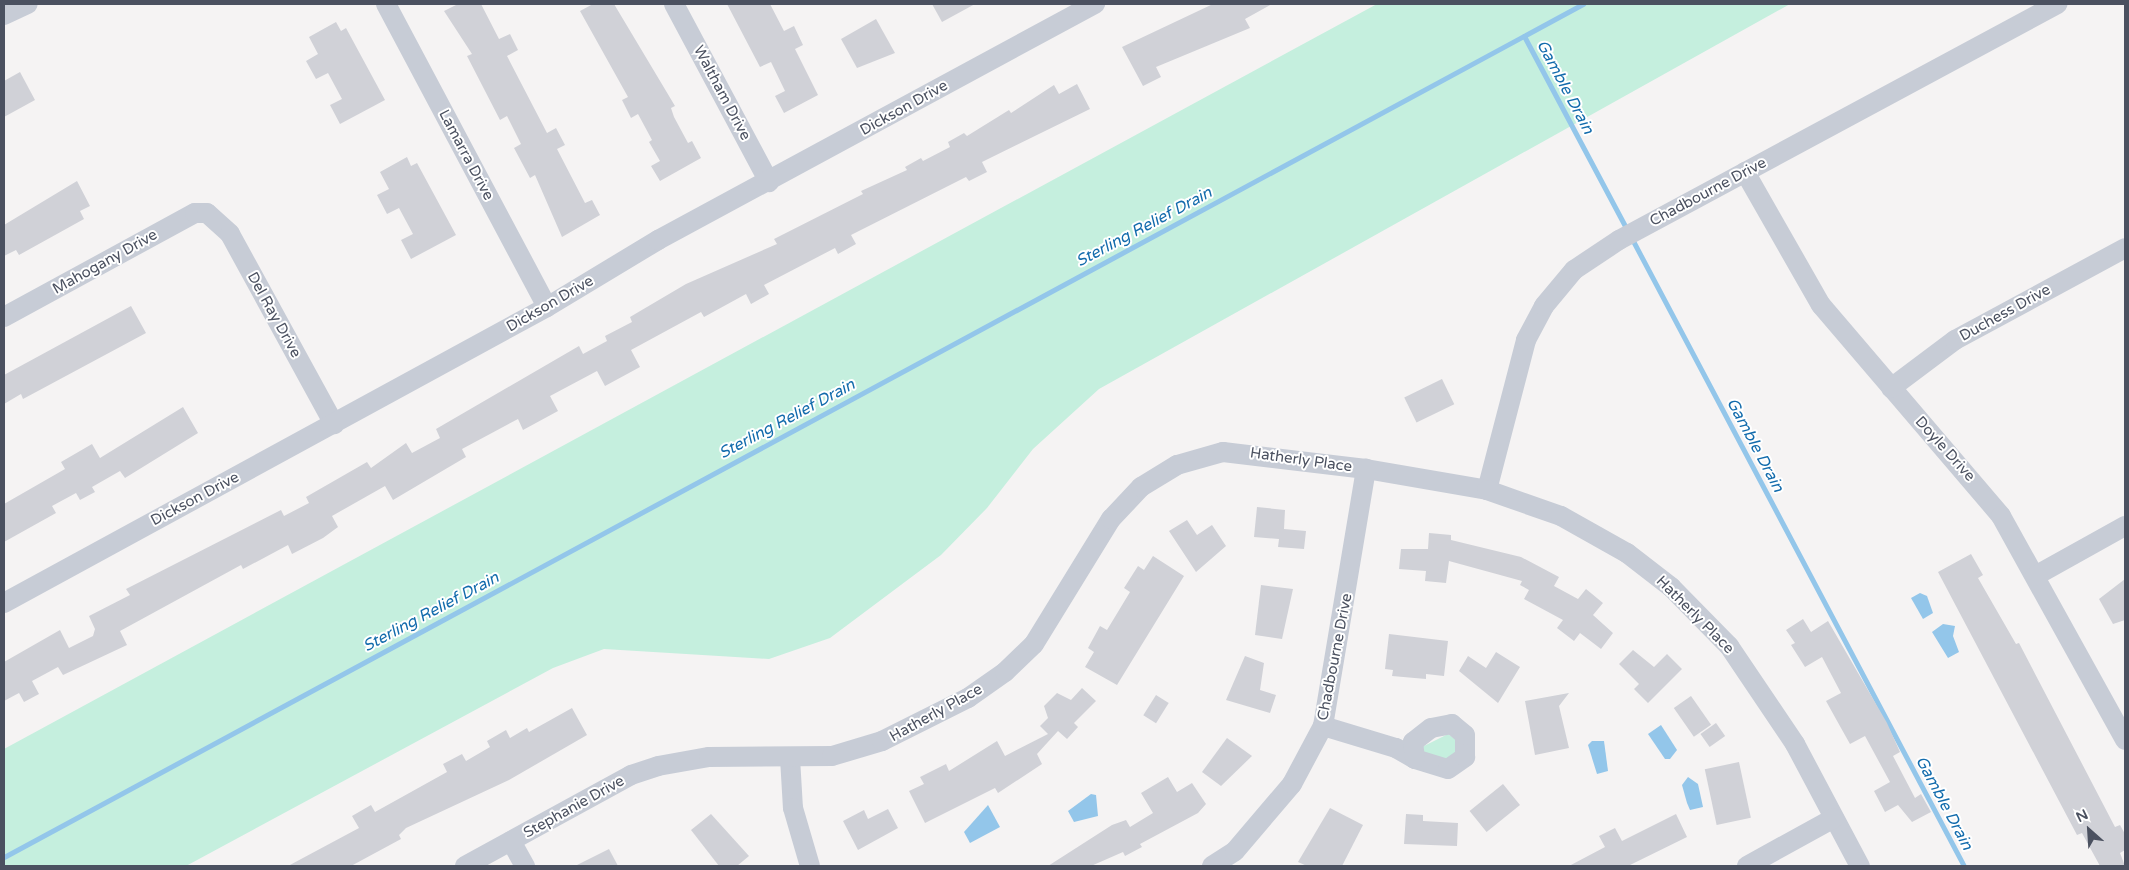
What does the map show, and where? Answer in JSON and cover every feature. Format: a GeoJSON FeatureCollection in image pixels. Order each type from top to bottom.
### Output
{"type":"FeatureCollection","features":[{"type":"Feature","properties":{"kind":"street"},"geometry":{"type":"LineString","coordinates":[[4,15],[28,4]]}},
{"type":"Feature","properties":{"kind":"street","name":"Lamarra Drive"},"geometry":{"type":"LineString","coordinates":[[386,4],[547,306]]}},
{"type":"Feature","properties":{"kind":"street","name":"Waltham Drive"},"geometry":{"type":"LineString","coordinates":[[674,4],[769,182]]}},
{"type":"Feature","properties":{"kind":"street","name":"Dickson Drive"},"geometry":{"type":"LineString","coordinates":[[4,603],[547,306],[658,240],[769,182],[1095,4]]}},
{"type":"Feature","properties":{"kind":"street","name":"Chadbourne Drive"},"geometry":{"type":"LineString","coordinates":[[1487,490],[1526,340],[1560,284],[1619,240],[2058,4]]}},
{"type":"Feature","properties":{"kind":"street","name":"Doyle Drive"},"geometry":{"type":"LineString","coordinates":[[1745,172],[1804,282],[1891,388],[1988,498],[2035,576],[2125,740]]}},
{"type":"Feature","properties":{"kind":"street","name":"Mahogany Drive"},"geometry":{"type":"LineString","coordinates":[[4,318],[195,213],[207,212]]}},
{"type":"Feature","properties":{"kind":"street","name":"Del Ray Drive"},"geometry":{"type":"LineString","coordinates":[[207,212],[230,234],[334,424]]}},
{"type":"Feature","properties":{"kind":"street","name":"Duchess Drive"},"geometry":{"type":"LineString","coordinates":[[1891,388],[1955,340],[2125,248]]}},
{"type":"Feature","properties":{"kind":"street","name":"Hatherly Place"},"geometry":{"type":"LineString","coordinates":[[687,759],[832,756],[882,741],[968,698],[1005,672],[1034,644],[1125,503],[1178,464],[1215,454],[1246,452],[1366,469],[1487,490],[1561,516],[1627,553],[1671,586],[1729,646],[1763,693],[1860,866]]}},
{"type":"Feature","properties":{"kind":"street","name":"Chadbourne Drive"},"geometry":{"type":"LineString","coordinates":[[1212,866],[1235,851],[1287,791],[1323,726],[1366,469]]}},
{"type":"Feature","properties":{"kind":"street"},"geometry":{"type":"LineString","coordinates":[[2035,576],[2125,526]]}},
{"type":"Feature","properties":{"kind":"street"},"geometry":{"type":"LineString","coordinates":[[1323,726],[1396,748],[1415,759],[1448,768],[1461,762],[1467,749],[1464,735],[1452,724],[1438,725],[1396,748]]}},
{"type":"Feature","properties":{"kind":"street"},"geometry":{"type":"LineString","coordinates":[[1415,759],[1410,747],[1417,737]]}},
{"type":"Feature","properties":{"kind":"street"},"geometry":{"type":"LineString","coordinates":[[790,758],[793,808],[810,866]]}},
{"type":"Feature","properties":{"kind":"street","name":"Stephanie Drive"},"geometry":{"type":"LineString","coordinates":[[465,866],[631,776],[687,759]]}},
{"type":"Feature","properties":{"kind":"street"},"geometry":{"type":"LineString","coordinates":[[1746,866],[1834,818]]}},
{"type":"Feature","properties":{"kind":"street"},"geometry":{"type":"LineString","coordinates":[[511,841],[525,866]]}},
{"type":"Feature","properties":{"kind":"green space","name":"Sterling Relief Drain"},"geometry":{"type":"Polygon","coordinates":[[[1377,4],[1790,4],[1099,389],[1033,449],[987,508],[941,555],[830,638],[769,659],[604,649],[553,668],[186,866],[4,866],[4,749],[1377,4]]]}},
{"type":"Feature","properties":{"kind":"green space"},"geometry":{"type":"Polygon","coordinates":[[[1448,734],[1455,739],[1458,750],[1449,760],[1423,753],[1420,748],[1448,734]]]}},
{"type":"Feature","properties":{"kind":"water"},"geometry":{"type":"Polygon","coordinates":[[[1920,593],[1927,596],[1933,613],[1923,619],[1911,598],[1920,593]]]}},
{"type":"Feature","properties":{"kind":"water"},"geometry":{"type":"Polygon","coordinates":[[[1943,624],[1955,626],[1953,636],[1959,652],[1948,658],[1932,632],[1943,624]]]}},
{"type":"Feature","properties":{"kind":"water"},"geometry":{"type":"Polygon","coordinates":[[[1661,725],[1677,750],[1670,759],[1665,759],[1648,734],[1661,725]]]}},
{"type":"Feature","properties":{"kind":"water"},"geometry":{"type":"Polygon","coordinates":[[[1592,741],[1604,741],[1608,771],[1597,774],[1588,745],[1592,741]]]}},
{"type":"Feature","properties":{"kind":"water"},"geometry":{"type":"Polygon","coordinates":[[[1688,777],[1698,784],[1703,807],[1690,810],[1682,785],[1688,777]]]}},
{"type":"Feature","properties":{"kind":"water"},"geometry":{"type":"Polygon","coordinates":[[[1091,794],[1096,795],[1098,816],[1074,822],[1068,811],[1091,794]]]}},
{"type":"Feature","properties":{"kind":"water"},"geometry":{"type":"Polygon","coordinates":[[[988,805],[1000,827],[970,843],[964,832],[988,805]]]}},
{"type":"Feature","properties":{"kind":"building"},"geometry":{"type":"Polygon","coordinates":[[[458,4],[481,4],[499,39],[510,34],[518,50],[507,56],[547,133],[556,128],[565,145],[557,149],[585,203],[592,200],[600,215],[562,237],[535,175],[530,178],[514,148],[521,144],[507,116],[500,120],[467,56],[472,54],[444,11],[458,4]]]}},
{"type":"Feature","properties":{"kind":"building"},"geometry":{"type":"Polygon","coordinates":[[[593,4],[614,4],[675,106],[671,108],[674,117],[688,143],[692,141],[701,158],[660,181],[651,166],[660,161],[649,142],[652,140],[638,114],[631,118],[622,100],[628,97],[580,11],[593,4]]]}},
{"type":"Feature","properties":{"kind":"building"},"geometry":{"type":"Polygon","coordinates":[[[727,4],[770,4],[784,31],[794,26],[803,45],[795,49],[818,95],[784,113],[775,96],[785,91],[771,62],[760,67],[727,4]]]}},
{"type":"Feature","properties":{"kind":"building"},"geometry":{"type":"Polygon","coordinates":[[[932,4],[975,4],[942,22],[932,4]]]}},
{"type":"Feature","properties":{"kind":"building"},"geometry":{"type":"Polygon","coordinates":[[[1213,4],[1272,4],[1245,19],[1250,28],[1156,67],[1161,77],[1143,86],[1122,47],[1213,4]]]}},
{"type":"Feature","properties":{"kind":"building"},"geometry":{"type":"Polygon","coordinates":[[[876,19],[895,53],[857,68],[841,39],[876,19]]]}},
{"type":"Feature","properties":{"kind":"building"},"geometry":{"type":"Polygon","coordinates":[[[336,22],[341,31],[346,28],[385,100],[340,124],[330,105],[342,99],[328,73],[316,79],[306,61],[318,54],[309,37],[336,22]]]}},
{"type":"Feature","properties":{"kind":"building"},"geometry":{"type":"Polygon","coordinates":[[[20,72],[35,100],[4,117],[4,81],[20,72]]]}},
{"type":"Feature","properties":{"kind":"building"},"geometry":{"type":"Polygon","coordinates":[[[1077,84],[1090,109],[982,162],[987,172],[969,181],[966,177],[851,235],[856,244],[838,254],[835,248],[764,285],[769,294],[751,304],[746,294],[704,317],[701,312],[631,350],[640,367],[605,386],[597,371],[550,396],[558,411],[523,430],[518,419],[462,449],[466,457],[393,500],[385,486],[332,516],[338,527],[323,538],[292,554],[288,545],[243,569],[241,565],[120,631],[127,645],[63,675],[58,667],[32,681],[39,694],[24,702],[19,693],[4,701],[4,662],[60,630],[69,648],[93,636],[95,629],[89,616],[130,595],[126,589],[281,510],[284,516],[309,503],[306,497],[367,462],[371,468],[406,443],[412,453],[440,438],[436,429],[579,346],[583,354],[607,341],[605,336],[632,322],[630,317],[686,284],[777,244],[774,239],[863,194],[861,191],[907,170],[905,167],[921,158],[923,161],[950,147],[948,142],[964,133],[967,136],[1009,110],[1011,113],[1054,85],[1059,94],[1077,84]]]}},
{"type":"Feature","properties":{"kind":"building"},"geometry":{"type":"Polygon","coordinates":[[[407,157],[411,166],[417,163],[456,235],[411,259],[401,240],[413,234],[399,208],[387,214],[377,195],[389,189],[380,172],[407,157]]]}},
{"type":"Feature","properties":{"kind":"building"},"geometry":{"type":"Polygon","coordinates":[[[77,181],[90,206],[80,211],[84,219],[19,255],[16,250],[4,256],[4,225],[77,181]]]}},
{"type":"Feature","properties":{"kind":"building"},"geometry":{"type":"Polygon","coordinates":[[[131,306],[146,333],[23,399],[21,394],[4,404],[4,375],[131,306]]]}},
{"type":"Feature","properties":{"kind":"building"},"geometry":{"type":"Polygon","coordinates":[[[1442,379],[1454,404],[1417,423],[1404,397],[1442,379]]]}},
{"type":"Feature","properties":{"kind":"building"},"geometry":{"type":"Polygon","coordinates":[[[183,407],[198,433],[125,478],[120,471],[92,487],[95,492],[80,500],[76,493],[52,506],[56,513],[4,542],[4,504],[65,469],[61,462],[92,444],[100,458],[183,407]]]}},
{"type":"Feature","properties":{"kind":"building"},"geometry":{"type":"Polygon","coordinates":[[[1257,507],[1285,510],[1284,529],[1306,531],[1304,549],[1278,547],[1279,539],[1254,537],[1257,507]]]}},
{"type":"Feature","properties":{"kind":"building"},"geometry":{"type":"Polygon","coordinates":[[[1187,520],[1197,535],[1212,525],[1226,546],[1196,572],[1169,531],[1187,520]]]}},
{"type":"Feature","properties":{"kind":"building"},"geometry":{"type":"Polygon","coordinates":[[[1429,533],[1451,535],[1451,540],[1521,557],[1559,577],[1554,586],[1578,599],[1586,589],[1603,603],[1593,615],[1613,633],[1601,649],[1580,633],[1574,641],[1557,628],[1563,620],[1524,599],[1529,590],[1520,585],[1522,581],[1449,561],[1446,583],[1425,581],[1426,571],[1399,569],[1401,549],[1428,549],[1429,533]]]}},
{"type":"Feature","properties":{"kind":"building"},"geometry":{"type":"Polygon","coordinates":[[[1971,554],[1983,575],[1978,578],[2016,644],[2019,643],[2115,827],[2120,825],[2125,834],[2125,850],[2120,853],[2125,866],[2100,866],[2082,833],[2077,835],[1938,572],[1971,554]]]}},
{"type":"Feature","properties":{"kind":"building"},"geometry":{"type":"Polygon","coordinates":[[[1153,556],[1184,576],[1117,685],[1085,667],[1094,652],[1088,648],[1100,626],[1107,630],[1130,592],[1124,588],[1138,566],[1144,570],[1153,556]]]}},
{"type":"Feature","properties":{"kind":"building"},"geometry":{"type":"Polygon","coordinates":[[[2125,579],[2125,620],[2113,624],[2099,599],[2125,579]]]}},
{"type":"Feature","properties":{"kind":"building"},"geometry":{"type":"Polygon","coordinates":[[[1261,585],[1293,589],[1282,639],[1255,635],[1261,585]]]}},
{"type":"Feature","properties":{"kind":"building"},"geometry":{"type":"Polygon","coordinates":[[[1803,619],[1811,632],[1828,621],[1887,723],[1900,752],[1893,756],[1915,798],[1921,794],[1931,812],[1912,822],[1898,805],[1885,812],[1874,791],[1890,782],[1865,736],[1850,744],[1826,701],[1841,693],[1822,657],[1805,667],[1791,645],[1795,643],[1786,630],[1803,619]]]}},
{"type":"Feature","properties":{"kind":"building"},"geometry":{"type":"Polygon","coordinates":[[[1389,634],[1448,641],[1444,676],[1426,674],[1426,679],[1392,676],[1393,670],[1385,669],[1389,634]]]}},
{"type":"Feature","properties":{"kind":"building"},"geometry":{"type":"Polygon","coordinates":[[[1633,650],[1654,667],[1667,654],[1682,669],[1648,703],[1634,689],[1639,684],[1619,664],[1633,650]]]}},
{"type":"Feature","properties":{"kind":"building"},"geometry":{"type":"Polygon","coordinates":[[[1496,652],[1520,667],[1498,703],[1459,671],[1468,656],[1486,668],[1496,652]]]}},
{"type":"Feature","properties":{"kind":"building"},"geometry":{"type":"Polygon","coordinates":[[[1245,656],[1264,663],[1260,690],[1276,695],[1270,713],[1226,700],[1245,656]]]}},
{"type":"Feature","properties":{"kind":"building"},"geometry":{"type":"Polygon","coordinates":[[[1082,688],[1096,701],[1074,723],[1078,727],[1067,739],[1058,731],[1037,754],[1042,764],[998,793],[995,788],[925,823],[909,791],[924,784],[920,777],[946,764],[949,771],[997,741],[1005,756],[1048,734],[1040,726],[1048,718],[1044,706],[1057,693],[1071,700],[1082,688]]]}},
{"type":"Feature","properties":{"kind":"building"},"geometry":{"type":"Polygon","coordinates":[[[1569,693],[1559,706],[1569,748],[1535,755],[1525,701],[1569,693]]]}},
{"type":"Feature","properties":{"kind":"building"},"geometry":{"type":"Polygon","coordinates":[[[1156,695],[1169,703],[1156,723],[1143,715],[1156,695]]]}},
{"type":"Feature","properties":{"kind":"building"},"geometry":{"type":"Polygon","coordinates":[[[1691,696],[1711,725],[1694,737],[1674,708],[1691,696]]]}},
{"type":"Feature","properties":{"kind":"building"},"geometry":{"type":"Polygon","coordinates":[[[572,708],[587,735],[509,780],[406,828],[399,835],[401,839],[351,866],[288,866],[359,828],[352,816],[371,805],[375,812],[447,772],[443,764],[462,754],[466,761],[490,747],[487,741],[506,730],[510,738],[527,728],[529,732],[572,708]]]}},
{"type":"Feature","properties":{"kind":"building"},"geometry":{"type":"Polygon","coordinates":[[[1716,723],[1725,736],[1710,747],[1700,734],[1716,723]]]}},
{"type":"Feature","properties":{"kind":"building"},"geometry":{"type":"Polygon","coordinates":[[[1227,738],[1252,756],[1221,786],[1202,772],[1227,738]]]}},
{"type":"Feature","properties":{"kind":"building"},"geometry":{"type":"Polygon","coordinates":[[[1739,762],[1751,818],[1717,825],[1705,769],[1739,762]]]}},
{"type":"Feature","properties":{"kind":"building"},"geometry":{"type":"Polygon","coordinates":[[[1168,777],[1177,792],[1192,783],[1206,804],[1198,813],[1140,844],[1142,847],[1125,856],[1123,852],[1091,866],[1048,866],[1112,825],[1126,820],[1130,827],[1153,813],[1141,793],[1168,777]]]}},
{"type":"Feature","properties":{"kind":"building"},"geometry":{"type":"Polygon","coordinates":[[[1503,784],[1520,805],[1487,832],[1470,811],[1503,784]]]}},
{"type":"Feature","properties":{"kind":"building"},"geometry":{"type":"Polygon","coordinates":[[[1330,808],[1363,825],[1342,866],[1307,866],[1298,862],[1330,808]]]}},
{"type":"Feature","properties":{"kind":"building"},"geometry":{"type":"Polygon","coordinates":[[[888,809],[898,828],[858,850],[843,821],[864,810],[868,819],[888,809]]]}},
{"type":"Feature","properties":{"kind":"building"},"geometry":{"type":"Polygon","coordinates":[[[711,814],[749,856],[737,866],[719,866],[691,830],[711,814]]]}},
{"type":"Feature","properties":{"kind":"building"},"geometry":{"type":"Polygon","coordinates":[[[1406,814],[1423,815],[1423,821],[1458,823],[1457,846],[1404,844],[1406,814]]]}},
{"type":"Feature","properties":{"kind":"building"},"geometry":{"type":"Polygon","coordinates":[[[1676,814],[1687,837],[1628,866],[1569,866],[1605,847],[1599,836],[1615,828],[1622,841],[1676,814]]]}},
{"type":"Feature","properties":{"kind":"building"},"geometry":{"type":"Polygon","coordinates":[[[609,849],[618,866],[575,866],[609,849]]]}},
{"type":"Feature","properties":{"kind":"waterway","name":"Sterling Relief Drain"},"geometry":{"type":"LineString","coordinates":[[4,857],[1583,4]]}},
{"type":"Feature","properties":{"kind":"waterway","name":"Gamble Drain"},"geometry":{"type":"LineString","coordinates":[[1524,36],[1628,232]]}},
{"type":"Feature","properties":{"kind":"waterway","name":"Gamble Drain"},"geometry":{"type":"LineString","coordinates":[[1632,239],[1964,866]]}}]}
